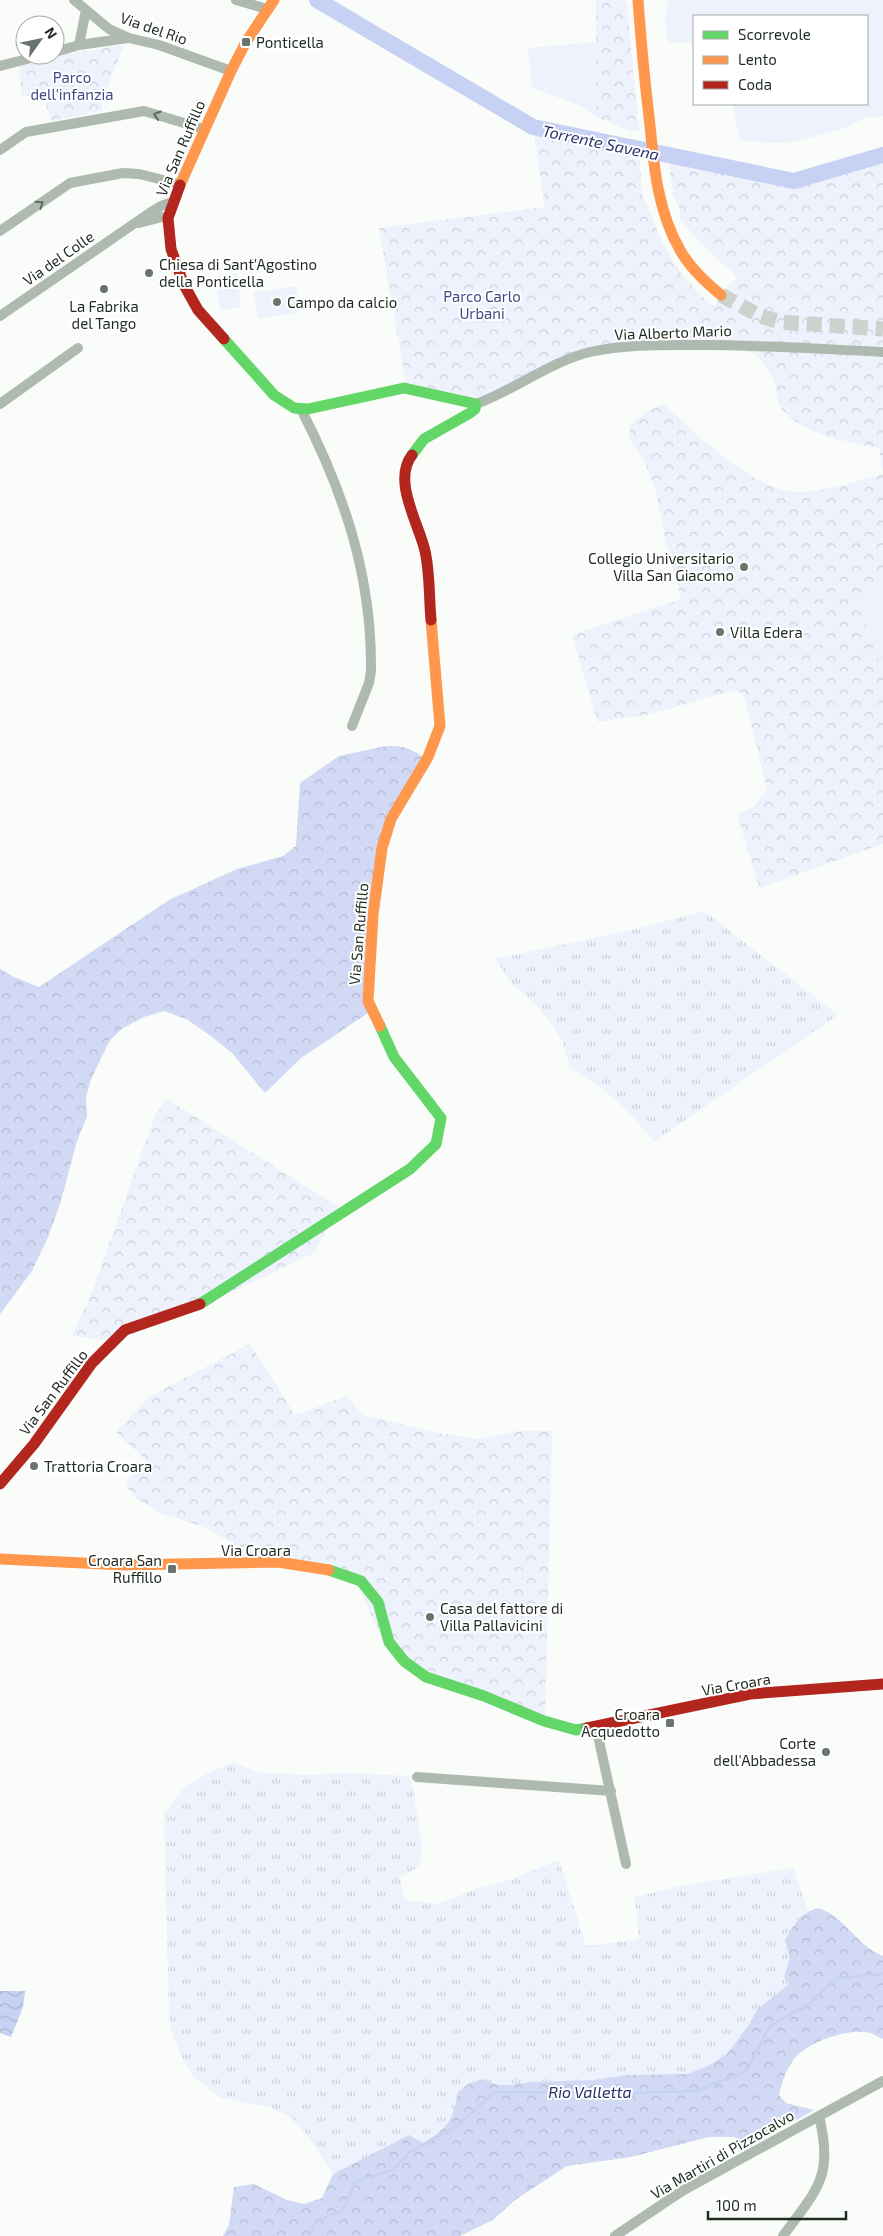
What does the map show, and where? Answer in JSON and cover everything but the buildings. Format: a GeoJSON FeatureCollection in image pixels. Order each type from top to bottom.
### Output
{"type":"FeatureCollection","features":[{"type":"Feature","properties":{"kind":"street","name":"Via del Rio"},"geometry":{"type":"LineString","coordinates":[[74,0],[110,29],[129,38],[159,45],[231,71]]}},
{"type":"Feature","properties":{"kind":"street"},"geometry":{"type":"LineString","coordinates":[[236,0],[270,5]]}},
{"type":"Feature","properties":{"kind":"street"},"geometry":{"type":"LineString","coordinates":[[638,4],[644,85],[654,172],[665,219],[680,251],[697,275],[721,295]]}},
{"type":"Feature","properties":{"kind":"street","name":"Via San Ruffillo"},"geometry":{"type":"LineString","coordinates":[[270,5],[246,42],[231,71],[179,184],[168,218],[171,249],[184,285],[198,310],[274,395],[282,402],[301,409]]}},
{"type":"Feature","properties":{"kind":"street"},"geometry":{"type":"LineString","coordinates":[[79,45],[86,10]]}},
{"type":"Feature","properties":{"kind":"street"},"geometry":{"type":"LineString","coordinates":[[65,49],[79,45],[129,38]]}},
{"type":"Feature","properties":{"kind":"street"},"geometry":{"type":"LineString","coordinates":[[0,66],[15,62]]}},
{"type":"Feature","properties":{"kind":"street"},"geometry":{"type":"LineString","coordinates":[[0,150],[26,132],[144,111],[204,129]]}},
{"type":"Feature","properties":{"kind":"street"},"geometry":{"type":"LineString","coordinates":[[0,231],[70,183],[123,173],[152,177],[179,184]]}},
{"type":"Feature","properties":{"kind":"street","name":"Via del Colle"},"geometry":{"type":"LineString","coordinates":[[0,316],[133,224],[161,206],[172,202]]}},
{"type":"Feature","properties":{"kind":"street","name":"Via del Colle"},"geometry":{"type":"LineString","coordinates":[[133,224],[162,217],[168,218]]}},
{"type":"Feature","properties":{"kind":"street","name":"Via Alberto Mario"},"geometry":{"type":"LineString","coordinates":[[476,404],[503,394],[546,370],[580,356],[620,348],[671,345],[751,345],[883,352]]}},
{"type":"Feature","properties":{"kind":"street"},"geometry":{"type":"LineString","coordinates":[[0,404],[78,348]]}},
{"type":"Feature","properties":{"kind":"street"},"geometry":{"type":"LineString","coordinates":[[352,726],[370,683],[371,671],[362,570],[339,491],[323,452],[301,409],[404,388],[476,404]]}},
{"type":"Feature","properties":{"kind":"street","name":"Via San Ruffillo"},"geometry":{"type":"LineString","coordinates":[[0,1484],[34,1444],[92,1363],[125,1330],[203,1303],[410,1169],[436,1144],[441,1118],[394,1057],[368,1001],[373,915],[382,848],[391,819],[428,757],[440,726],[425,551],[407,498],[405,472],[408,460],[424,439],[475,410],[476,404]]}},
{"type":"Feature","properties":{"kind":"street","name":"Via Croara"},"geometry":{"type":"LineString","coordinates":[[0,1559],[124,1565],[278,1562],[327,1569],[361,1581],[378,1602],[389,1642],[404,1661],[426,1677],[484,1696],[544,1721],[576,1730],[750,1694],[883,1684]]}},
{"type":"Feature","properties":{"kind":"street"},"geometry":{"type":"LineString","coordinates":[[596,1727],[626,1864]]}},
{"type":"Feature","properties":{"kind":"street"},"geometry":{"type":"LineString","coordinates":[[417,1778],[611,1791]]}},
{"type":"Feature","properties":{"kind":"street","name":"Via Martiri di Pizzocalvo"},"geometry":{"type":"LineString","coordinates":[[614,2236],[682,2191],[883,2081]]}},
{"type":"Feature","properties":{"kind":"street"},"geometry":{"type":"LineString","coordinates":[[783,2236],[819,2186],[826,2164],[824,2136],[819,2116]]}},
{"type":"Feature","properties":{"kind":"green space"},"geometry":{"type":"Polygon","coordinates":[[[596,0],[625,0],[627,5],[639,131],[630,131],[596,117],[596,0]]]}},
{"type":"Feature","properties":{"kind":"green space"},"geometry":{"type":"Polygon","coordinates":[[[669,0],[883,0],[883,116],[865,118],[842,129],[802,140],[782,143],[740,141],[732,105],[868,105],[868,15],[693,15],[693,43],[668,42],[665,16],[669,0]]]}},
{"type":"Feature","properties":{"kind":"green space"},"geometry":{"type":"Polygon","coordinates":[[[596,42],[596,117],[581,106],[532,88],[528,48],[596,42]]]}},
{"type":"Feature","properties":{"kind":"green space","name":"Parco dell'infanzia"},"geometry":{"type":"Polygon","coordinates":[[[124,45],[102,101],[102,111],[51,121],[42,92],[22,97],[19,67],[26,65],[65,65],[65,55],[124,45]]]}},
{"type":"Feature","properties":{"kind":"green space","name":"Parco Carlo Urbani"},"geometry":{"type":"Polygon","coordinates":[[[533,127],[639,150],[642,193],[663,244],[682,275],[706,300],[715,306],[721,295],[737,277],[700,243],[680,219],[680,209],[673,195],[668,155],[793,181],[883,155],[883,472],[879,448],[823,435],[796,422],[786,414],[779,404],[772,375],[755,353],[707,345],[589,353],[489,403],[406,384],[379,228],[545,207],[533,127]]]}},
{"type":"Feature","properties":{"kind":"green space"},"geometry":{"type":"Polygon","coordinates":[[[237,273],[241,307],[220,310],[216,276],[237,273]]]}},
{"type":"Feature","properties":{"kind":"green space","name":"Campo da calcio"},"geometry":{"type":"Polygon","coordinates":[[[296,286],[299,313],[258,318],[254,292],[296,286]]]}},
{"type":"Feature","properties":{"kind":"green space"},"geometry":{"type":"Polygon","coordinates":[[[664,404],[710,446],[748,474],[786,491],[804,492],[824,489],[883,474],[883,844],[759,888],[737,814],[755,806],[767,789],[745,698],[741,693],[731,691],[647,715],[598,722],[572,635],[681,599],[664,533],[656,492],[646,465],[631,441],[629,426],[649,410],[664,404]]]}},
{"type":"Feature","properties":{"kind":"green space"},"geometry":{"type":"Polygon","coordinates":[[[883,586],[883,657],[878,659],[855,596],[883,586]]]}},
{"type":"Feature","properties":{"kind":"green space"},"geometry":{"type":"Polygon","coordinates":[[[386,746],[411,750],[431,763],[386,836],[368,1013],[301,1058],[265,1093],[233,1054],[186,1019],[164,1011],[144,1017],[123,1028],[110,1040],[91,1079],[86,1097],[87,1116],[77,1141],[60,1204],[48,1237],[32,1271],[0,1314],[0,969],[39,987],[169,900],[237,869],[283,856],[296,846],[300,783],[339,756],[386,746]]]}},
{"type":"Feature","properties":{"kind":"green space"},"geometry":{"type":"Polygon","coordinates":[[[704,911],[838,1015],[654,1142],[616,1100],[570,1068],[563,1043],[553,1025],[534,1003],[513,985],[495,959],[636,929],[704,911]]]}},
{"type":"Feature","properties":{"kind":"green space"},"geometry":{"type":"Polygon","coordinates":[[[167,1099],[339,1207],[314,1253],[221,1297],[116,1341],[72,1336],[92,1292],[155,1115],[167,1099]]]}},
{"type":"Feature","properties":{"kind":"green space"},"geometry":{"type":"Polygon","coordinates":[[[250,1344],[295,1415],[347,1396],[363,1415],[443,1434],[480,1439],[518,1431],[552,1431],[545,1721],[426,1672],[384,1638],[375,1624],[359,1587],[342,1576],[244,1557],[232,1542],[203,1527],[163,1514],[135,1498],[125,1484],[133,1473],[149,1463],[116,1432],[148,1397],[250,1344]]]}},
{"type":"Feature","properties":{"kind":"green space"},"geometry":{"type":"Polygon","coordinates":[[[234,1763],[260,1773],[312,1775],[349,1773],[411,1776],[422,1847],[419,1867],[400,1877],[405,1900],[436,1904],[482,1887],[512,1879],[559,1860],[586,1946],[639,1939],[635,1897],[676,1887],[793,1868],[808,1911],[794,1924],[785,1940],[790,1958],[784,1977],[789,1984],[757,2010],[748,2026],[727,2054],[708,2066],[687,2074],[626,2075],[593,2080],[530,2082],[511,2085],[498,2085],[482,2079],[468,2084],[458,2092],[453,2116],[441,2132],[423,2143],[368,2157],[333,2174],[307,2135],[292,2118],[269,2107],[220,2098],[192,2075],[179,2051],[169,2021],[164,1813],[185,1787],[208,1773],[234,1763]]]}},
{"type":"Feature","properties":{"kind":"green space"},"geometry":{"type":"Polygon","coordinates":[[[819,1908],[837,1918],[866,1946],[883,1956],[883,2039],[867,2032],[846,2033],[825,2039],[805,2049],[787,2070],[779,2095],[786,2103],[814,2110],[752,2145],[734,2137],[709,2137],[631,2157],[567,2166],[515,2200],[493,2220],[460,2236],[223,2236],[229,2225],[234,2187],[254,2184],[287,2200],[304,2204],[322,2198],[333,2174],[409,2135],[423,2143],[439,2132],[451,2117],[458,2092],[468,2084],[482,2079],[498,2085],[511,2085],[530,2082],[593,2080],[626,2075],[687,2074],[708,2066],[727,2054],[748,2026],[757,2010],[789,1984],[784,1977],[790,1958],[785,1940],[807,1912],[819,1908]]]}},
{"type":"Feature","properties":{"kind":"water"},"geometry":{"type":"Polygon","coordinates":[[[0,1991],[25,1991],[23,2007],[11,2037],[0,2033],[0,1991]]]}},
{"type":"Feature","properties":{"kind":"waterway","name":"Torrente Savena"},"geometry":{"type":"LineString","coordinates":[[317,0],[533,127],[794,181],[883,155]]}},
{"type":"Feature","properties":{"kind":"waterway","name":"Rio Valletta"},"geometry":{"type":"LineString","coordinates":[[309,2236],[316,2221],[342,2211],[355,2182],[394,2169],[410,2152],[457,2126],[495,2092],[633,2093],[696,2091],[746,2071],[770,2026],[810,2003],[837,1978],[883,1974]]}},
{"type":"Feature","properties":{"kind":"tunnel"},"geometry":{"type":"LineString","coordinates":[[721,295],[760,316],[780,322],[883,329]]}},
{"type":"Feature","properties":{"kind":"traffic: fast"},"geometry":{"type":"LineString","coordinates":[[224,339],[274,395],[294,408],[308,409],[404,388],[476,404],[475,409],[470,413],[424,439],[412,455]]}},
{"type":"Feature","properties":{"kind":"traffic: fast"},"geometry":{"type":"LineString","coordinates":[[200,1304],[410,1169],[436,1144],[441,1118],[394,1057],[380,1026]]}},
{"type":"Feature","properties":{"kind":"traffic: fast"},"geometry":{"type":"LineString","coordinates":[[329,1570],[361,1581],[378,1602],[389,1642],[404,1661],[426,1677],[484,1696],[544,1721],[576,1730],[587,1728]]}},
{"type":"Feature","properties":{"kind":"traffic: slow"},"geometry":{"type":"LineString","coordinates":[[180,185],[231,71],[246,42],[274,0]]}},
{"type":"Feature","properties":{"kind":"traffic: slow"},"geometry":{"type":"LineString","coordinates":[[638,0],[653,157],[662,205],[673,235],[684,257],[698,274],[721,295]]}},
{"type":"Feature","properties":{"kind":"traffic: slow"},"geometry":{"type":"LineString","coordinates":[[380,1026],[368,1001],[373,915],[382,848],[391,819],[428,757],[440,726],[431,620]]}},
{"type":"Feature","properties":{"kind":"traffic: slow"},"geometry":{"type":"LineString","coordinates":[[0,1559],[124,1565],[278,1562],[329,1570]]}},
{"type":"Feature","properties":{"kind":"traffic: jam"},"geometry":{"type":"LineString","coordinates":[[180,185],[168,218],[171,249],[184,285],[198,310],[224,339]]}},
{"type":"Feature","properties":{"kind":"traffic: jam"},"geometry":{"type":"LineString","coordinates":[[412,455],[407,465],[405,477],[406,490],[427,559],[431,620]]}},
{"type":"Feature","properties":{"kind":"traffic: jam"},"geometry":{"type":"LineString","coordinates":[[0,1484],[34,1444],[92,1363],[125,1330],[200,1304]]}},
{"type":"Feature","properties":{"kind":"traffic: jam"},"geometry":{"type":"LineString","coordinates":[[587,1728],[750,1694],[883,1684]]}},
{"type":"Feature","properties":{"kind":"place","name":"Ponticella"},"geometry":{"type":"Point","coordinates":[246,42]}},
{"type":"Feature","properties":{"kind":"place","name":"Chiesa di Sant'Agostino della Ponticella"},"geometry":{"type":"Point","coordinates":[149,273]}},
{"type":"Feature","properties":{"kind":"place","name":"La Fabrika del Tango"},"geometry":{"type":"Point","coordinates":[104,289]}},
{"type":"Feature","properties":{"kind":"place","name":"Campo da calcio"},"geometry":{"type":"Point","coordinates":[277,302]}},
{"type":"Feature","properties":{"kind":"place","name":"Collegio Universitario Villa San Giacomo"},"geometry":{"type":"Point","coordinates":[744,567]}},
{"type":"Feature","properties":{"kind":"place","name":"Villa Edera"},"geometry":{"type":"Point","coordinates":[720,632]}},
{"type":"Feature","properties":{"kind":"place","name":"Trattoria Croara"},"geometry":{"type":"Point","coordinates":[34,1466]}},
{"type":"Feature","properties":{"kind":"place","name":"Croara San Ruffillo"},"geometry":{"type":"Point","coordinates":[172,1569]}},
{"type":"Feature","properties":{"kind":"place","name":"Casa del fattore di Villa Pallavicini"},"geometry":{"type":"Point","coordinates":[430,1617]}},
{"type":"Feature","properties":{"kind":"place","name":"Croara Acquedotto"},"geometry":{"type":"Point","coordinates":[670,1723]}},
{"type":"Feature","properties":{"kind":"place","name":"Corte dell'Abbadessa"},"geometry":{"type":"Point","coordinates":[826,1752]}}]}
